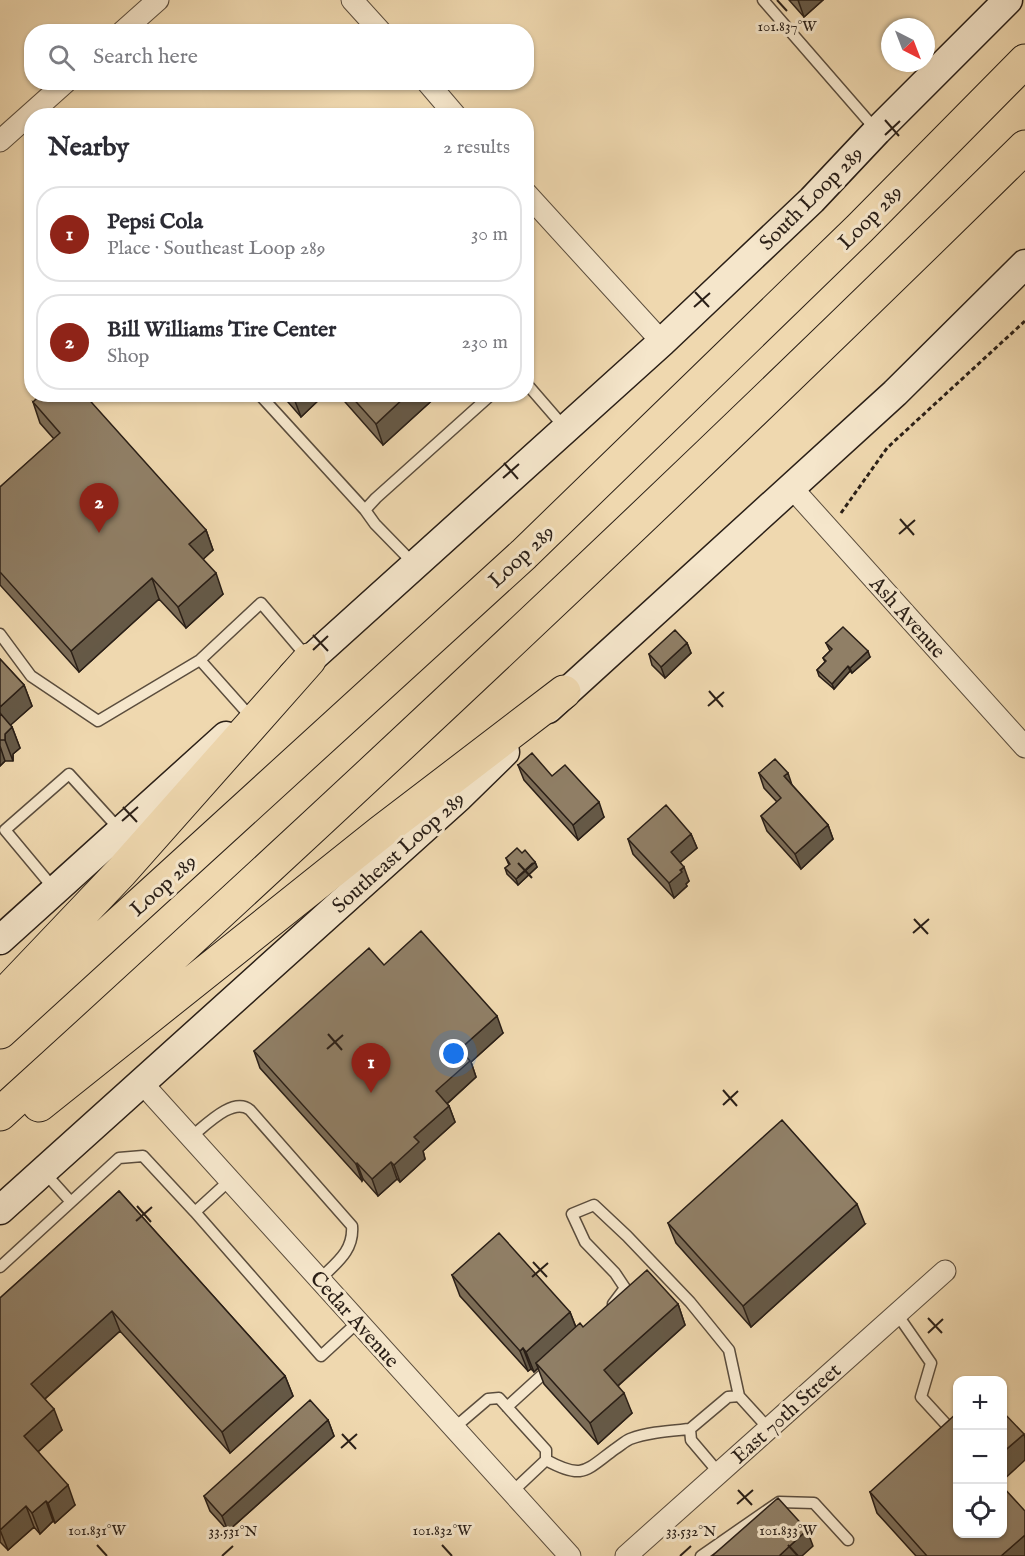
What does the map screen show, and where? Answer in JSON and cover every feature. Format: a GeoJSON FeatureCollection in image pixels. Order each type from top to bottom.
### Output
{"type":"FeatureCollection","features":[{"type":"Feature","properties":{"kind":"highway","name":"Loop 289"},"geometry":{"type":"LineString","coordinates":[[0,1032],[524,554],[860,228],[1025,61]]}},
{"type":"Feature","properties":{"kind":"highway"},"geometry":{"type":"LineString","coordinates":[[0,1114],[556,601],[768,399],[1025,147]]}},
{"type":"Feature","properties":{"kind":"highway"},"geometry":{"type":"LineString","coordinates":[[0,999],[121,872],[309,660]]}},
{"type":"Feature","properties":{"kind":"highway"},"geometry":{"type":"LineString","coordinates":[[0,1136],[381,832],[564,692]]}},
{"type":"Feature","properties":{"kind":"main road","name":"South Loop 289"},"geometry":{"type":"LineString","coordinates":[[662,342],[812,200],[877,131],[1008,0]]}},
{"type":"Feature","properties":{"kind":"main road"},"geometry":{"type":"LineString","coordinates":[[792,488],[895,393],[1025,264]]}},
{"type":"Feature","properties":{"kind":"main road"},"geometry":{"type":"LineString","coordinates":[[895,393],[931,367],[1025,285]]}},
{"type":"Feature","properties":{"kind":"main road"},"geometry":{"type":"LineString","coordinates":[[0,940],[662,342]]}},
{"type":"Feature","properties":{"kind":"main road","name":"Southeast Loop 289"},"geometry":{"type":"LineString","coordinates":[[0,1210],[459,797],[564,692],[792,488]]}},
{"type":"Feature","properties":{"kind":"street"},"geometry":{"type":"LineString","coordinates":[[132,24],[158,0]]}},
{"type":"Feature","properties":{"kind":"street"},"geometry":{"type":"LineString","coordinates":[[352,0],[374,24]]}},
{"type":"Feature","properties":{"kind":"street"},"geometry":{"type":"LineString","coordinates":[[37,108],[57,90]]}},
{"type":"Feature","properties":{"kind":"street"},"geometry":{"type":"LineString","coordinates":[[434,90],[449,108]]}},
{"type":"Feature","properties":{"kind":"street"},"geometry":{"type":"LineString","coordinates":[[0,141],[24,120]]}},
{"type":"Feature","properties":{"kind":"street"},"geometry":{"type":"LineString","coordinates":[[534,202],[662,342]]}},
{"type":"Feature","properties":{"kind":"street","name":"Ash Avenue"},"geometry":{"type":"LineString","coordinates":[[792,488],[1025,747]]}},
{"type":"Feature","properties":{"kind":"street","name":"Cedar Avenue"},"geometry":{"type":"LineString","coordinates":[[141,1082],[570,1556]]}},
{"type":"Feature","properties":{"kind":"street","name":"East 70th Street"},"geometry":{"type":"LineString","coordinates":[[626,1556],[945,1271]]}},
{"type":"Feature","properties":{"kind":"lane"},"geometry":{"type":"LineString","coordinates":[[763,0],[877,131]]}},
{"type":"Feature","properties":{"kind":"lane"},"geometry":{"type":"LineString","coordinates":[[534,392],[566,429]]}},
{"type":"Feature","properties":{"kind":"lane"},"geometry":{"type":"LineString","coordinates":[[266,402],[415,566]]}},
{"type":"Feature","properties":{"kind":"lane"},"geometry":{"type":"LineString","coordinates":[[365,510],[483,402]]}},
{"type":"Feature","properties":{"kind":"lane"},"geometry":{"type":"LineString","coordinates":[[0,634],[31,676],[98,721],[200,660],[261,603],[309,660]]}},
{"type":"Feature","properties":{"kind":"lane"},"geometry":{"type":"LineString","coordinates":[[200,660],[249,715]]}},
{"type":"Feature","properties":{"kind":"lane"},"geometry":{"type":"LineString","coordinates":[[55,890],[3,828],[69,774],[120,830]]}},
{"type":"Feature","properties":{"kind":"lane"},"geometry":{"type":"LineString","coordinates":[[191,1137],[217,1116],[235,1106],[245,1106],[250,1110],[352,1226],[353,1238],[350,1246],[320,1279]]}},
{"type":"Feature","properties":{"kind":"lane"},"geometry":{"type":"LineString","coordinates":[[0,1267],[119,1158],[143,1156],[321,1356],[358,1323]]}},
{"type":"Feature","properties":{"kind":"lane"},"geometry":{"type":"LineString","coordinates":[[43,1172],[71,1202]]}},
{"type":"Feature","properties":{"kind":"lane"},"geometry":{"type":"LineString","coordinates":[[195,1212],[230,1180]]}},
{"type":"Feature","properties":{"kind":"lane"},"geometry":{"type":"LineString","coordinates":[[605,1313],[625,1288],[615,1273],[585,1242],[572,1214],[594,1205],[690,1302],[729,1350],[739,1396],[769,1429]]}},
{"type":"Feature","properties":{"kind":"lane"},"geometry":{"type":"LineString","coordinates":[[897,1314],[931,1363],[921,1397],[953,1432]]}},
{"type":"Feature","properties":{"kind":"lane"},"geometry":{"type":"LineString","coordinates":[[507,1407],[558,1361]]}},
{"type":"Feature","properties":{"kind":"lane"},"geometry":{"type":"LineString","coordinates":[[546,1460],[563,1469],[585,1471],[628,1440],[659,1432],[690,1429],[728,1396],[739,1396]]}},
{"type":"Feature","properties":{"kind":"lane"},"geometry":{"type":"LineString","coordinates":[[454,1428],[488,1399],[499,1398],[546,1450],[546,1460],[512,1492]]}},
{"type":"Feature","properties":{"kind":"lane"},"geometry":{"type":"LineString","coordinates":[[690,1429],[692,1440],[719,1473]]}},
{"type":"Feature","properties":{"kind":"lane"},"geometry":{"type":"LineString","coordinates":[[701,1556],[779,1502],[814,1503],[848,1540]]}},
{"type":"Feature","properties":{"kind":"path"},"geometry":{"type":"LineString","coordinates":[[829,530],[887,448],[1025,321]]}},
{"type":"Feature","properties":{"kind":"building"},"geometry":{"type":"Polygon","coordinates":[[[33,402],[91,402],[206,530],[189,544],[216,573],[178,607],[152,578],[71,651],[0,572],[0,487],[60,433],[33,402]]]}},
{"type":"Feature","properties":{"kind":"building"},"geometry":{"type":"Polygon","coordinates":[[[356,402],[399,402],[376,424],[356,402]]]}},
{"type":"Feature","properties":{"kind":"building"},"geometry":{"type":"Polygon","coordinates":[[[843,627],[868,651],[850,668],[848,666],[832,684],[817,670],[826,661],[823,658],[832,649],[826,643],[843,627]]]}},
{"type":"Feature","properties":{"kind":"building"},"geometry":{"type":"Polygon","coordinates":[[[675,630],[687,643],[661,667],[649,654],[675,630]]]}},
{"type":"Feature","properties":{"kind":"building"},"geometry":{"type":"Polygon","coordinates":[[[0,659],[24,685],[0,707],[0,659]]]}},
{"type":"Feature","properties":{"kind":"building"},"geometry":{"type":"Polygon","coordinates":[[[0,713],[12,727],[5,734],[5,740],[0,740],[0,713]]]}},
{"type":"Feature","properties":{"kind":"building"},"geometry":{"type":"Polygon","coordinates":[[[532,753],[552,776],[565,765],[599,802],[573,825],[518,765],[532,753]]]}},
{"type":"Feature","properties":{"kind":"building"},"geometry":{"type":"Polygon","coordinates":[[[775,759],[788,773],[784,776],[828,825],[795,854],[761,816],[781,798],[759,773],[775,759]]]}},
{"type":"Feature","properties":{"kind":"building"},"geometry":{"type":"Polygon","coordinates":[[[666,805],[691,834],[671,852],[684,867],[680,870],[682,872],[669,883],[628,839],[666,805]]]}},
{"type":"Feature","properties":{"kind":"building"},"geometry":{"type":"Polygon","coordinates":[[[517,848],[522,853],[525,850],[535,862],[516,879],[505,868],[510,864],[506,858],[517,848]]]}},
{"type":"Feature","properties":{"kind":"building"},"geometry":{"type":"Polygon","coordinates":[[[421,931],[497,1016],[460,1049],[470,1061],[436,1091],[449,1106],[414,1137],[419,1142],[394,1165],[391,1162],[372,1179],[254,1051],[369,948],[384,965],[421,931]]]}},
{"type":"Feature","properties":{"kind":"building"},"geometry":{"type":"Polygon","coordinates":[[[782,1120],[857,1204],[743,1306],[668,1223],[782,1120]]]}},
{"type":"Feature","properties":{"kind":"building"},"geometry":{"type":"Polygon","coordinates":[[[119,1191],[285,1376],[222,1432],[112,1311],[31,1384],[54,1409],[24,1436],[68,1485],[48,1503],[46,1501],[32,1513],[26,1506],[0,1530],[0,1298],[119,1191]]]}},
{"type":"Feature","properties":{"kind":"building"},"geometry":{"type":"Polygon","coordinates":[[[499,1233],[570,1312],[526,1352],[523,1348],[520,1351],[452,1275],[499,1233]]]}},
{"type":"Feature","properties":{"kind":"building"},"geometry":{"type":"Polygon","coordinates":[[[647,1270],[678,1304],[604,1370],[624,1393],[590,1423],[536,1363],[580,1323],[583,1327],[647,1270]]]}},
{"type":"Feature","properties":{"kind":"building"},"geometry":{"type":"Polygon","coordinates":[[[310,1400],[328,1420],[222,1516],[204,1496],[310,1400]]]}},
{"type":"Feature","properties":{"kind":"building"},"geometry":{"type":"Polygon","coordinates":[[[1007,1416],[1024,1434],[1007,1449],[1007,1416]]]}},
{"type":"Feature","properties":{"kind":"building"},"geometry":{"type":"Polygon","coordinates":[[[953,1417],[953,1538],[1007,1538],[1007,1491],[1025,1511],[1025,1535],[1001,1556],[927,1556],[870,1492],[953,1417]]]}},
{"type":"Feature","properties":{"kind":"building"},"geometry":{"type":"Polygon","coordinates":[[[778,1498],[807,1530],[779,1556],[712,1556],[778,1498]]]}},
{"type":"Feature","properties":{"kind":"place","name":"Bill Williams Tire Center"},"geometry":{"type":"Point","coordinates":[99,533]}},
{"type":"Feature","properties":{"kind":"place","name":"Pepsi Cola"},"geometry":{"type":"Point","coordinates":[371,1093]}}]}
